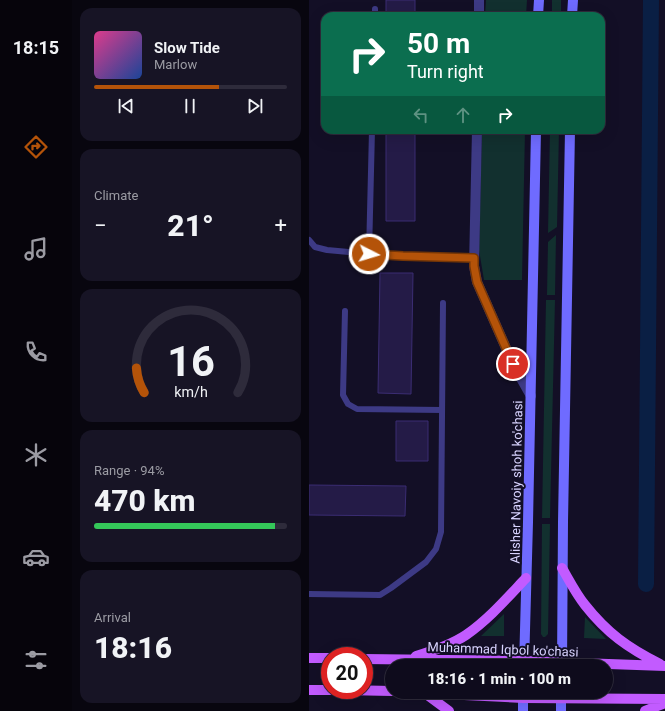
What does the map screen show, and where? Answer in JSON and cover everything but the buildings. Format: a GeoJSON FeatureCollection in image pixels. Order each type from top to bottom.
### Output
{"type":"FeatureCollection","features":[{"type":"Feature","properties":{"kind":"main road"},"geometry":{"type":"LineString","coordinates":[[538,12],[539,0]]}},
{"type":"Feature","properties":{"kind":"main road"},"geometry":{"type":"LineString","coordinates":[[572,12],[573,0]]}},
{"type":"Feature","properties":{"kind":"main road","name":"Alisher Navoiy shoh ko'chasi"},"geometry":{"type":"LineString","coordinates":[[524,659],[536,134]]}},
{"type":"Feature","properties":{"kind":"main road"},"geometry":{"type":"LineString","coordinates":[[562,659],[562,568],[570,134]]}},
{"type":"Feature","properties":{"kind":"main road"},"geometry":{"type":"LineString","coordinates":[[562,568],[584,604],[612,635],[639,653],[664,666]]}},
{"type":"Feature","properties":{"kind":"main road"},"geometry":{"type":"LineString","coordinates":[[407,659],[438,649],[466,635],[493,613],[526,578]]}},
{"type":"Feature","properties":{"kind":"main road"},"geometry":{"type":"LineString","coordinates":[[309,658],[321,658]]}},
{"type":"Feature","properties":{"kind":"main road","name":"Muhammad Iqbol ko'chasi"},"geometry":{"type":"LineString","coordinates":[[373,659],[385,659]]}},
{"type":"Feature","properties":{"kind":"main road","name":"Muhammad Iqbol ko'chasi"},"geometry":{"type":"LineString","coordinates":[[613,665],[664,666]]}},
{"type":"Feature","properties":{"kind":"main road"},"geometry":{"type":"LineString","coordinates":[[309,690],[321,690]]}},
{"type":"Feature","properties":{"kind":"main road"},"geometry":{"type":"LineString","coordinates":[[373,691],[385,691]]}},
{"type":"Feature","properties":{"kind":"main road"},"geometry":{"type":"LineString","coordinates":[[613,697],[665,699]]}},
{"type":"Feature","properties":{"kind":"main road"},"geometry":{"type":"LineString","coordinates":[[433,699],[449,711]]}},
{"type":"Feature","properties":{"kind":"main road"},"geometry":{"type":"LineString","coordinates":[[523,699],[523,711]]}},
{"type":"Feature","properties":{"kind":"main road"},"geometry":{"type":"LineString","coordinates":[[561,699],[561,711]]}},
{"type":"Feature","properties":{"kind":"main road"},"geometry":{"type":"LineString","coordinates":[[645,711],[665,703]]}},
{"type":"Feature","properties":{"kind":"street"},"geometry":{"type":"LineString","coordinates":[[479,0],[479,12]]}},
{"type":"Feature","properties":{"kind":"street"},"geometry":{"type":"LineString","coordinates":[[477,134],[474,266],[477,282],[513,364],[531,396]]}},
{"type":"Feature","properties":{"kind":"lane"},"geometry":{"type":"LineString","coordinates":[[369,254],[372,134]]}},
{"type":"Feature","properties":{"kind":"lane"},"geometry":{"type":"LineString","coordinates":[[309,240],[315,247],[327,250],[403,256],[474,258]]}},
{"type":"Feature","properties":{"kind":"lane"},"geometry":{"type":"LineString","coordinates":[[309,594],[380,595],[427,562],[436,549],[441,532],[443,303]]}},
{"type":"Feature","properties":{"kind":"lane"},"geometry":{"type":"LineString","coordinates":[[345,311],[343,395],[348,404],[357,409],[442,410]]}},
{"type":"Feature","properties":{"kind":"green space"},"geometry":{"type":"Polygon","coordinates":[[[486,0],[527,0],[526,12],[485,12],[486,0]]]}},
{"type":"Feature","properties":{"kind":"green space"},"geometry":{"type":"Polygon","coordinates":[[[552,0],[561,0],[561,12],[552,12],[552,0]]]}},
{"type":"Feature","properties":{"kind":"green space"},"geometry":{"type":"Polygon","coordinates":[[[482,134],[525,134],[522,280],[484,280],[479,250],[482,134]]]}},
{"type":"Feature","properties":{"kind":"green space"},"geometry":{"type":"Polygon","coordinates":[[[550,134],[559,134],[557,227],[548,233],[550,134]]]}},
{"type":"Feature","properties":{"kind":"green space"},"geometry":{"type":"Polygon","coordinates":[[[556,235],[555,295],[547,295],[548,242],[556,235]]]}},
{"type":"Feature","properties":{"kind":"green space"},"geometry":{"type":"Polygon","coordinates":[[[546,300],[555,300],[550,518],[542,518],[546,300]]]}},
{"type":"Feature","properties":{"kind":"green space"},"geometry":{"type":"Polygon","coordinates":[[[542,524],[550,524],[548,634],[545,637],[541,634],[542,524]]]}},
{"type":"Feature","properties":{"kind":"green space"},"geometry":{"type":"Polygon","coordinates":[[[504,614],[504,636],[481,636],[504,614]]]}},
{"type":"Feature","properties":{"kind":"green space"},"geometry":{"type":"Polygon","coordinates":[[[585,617],[606,639],[584,638],[585,617]]]}},
{"type":"Feature","properties":{"kind":"waterway"},"geometry":{"type":"LineString","coordinates":[[646,584],[651,0]]}},
{"type":"Feature","properties":{"kind":"route"},"geometry":{"type":"LineString","coordinates":[[369,254],[474,258],[477,282],[513,364]]}}]}
